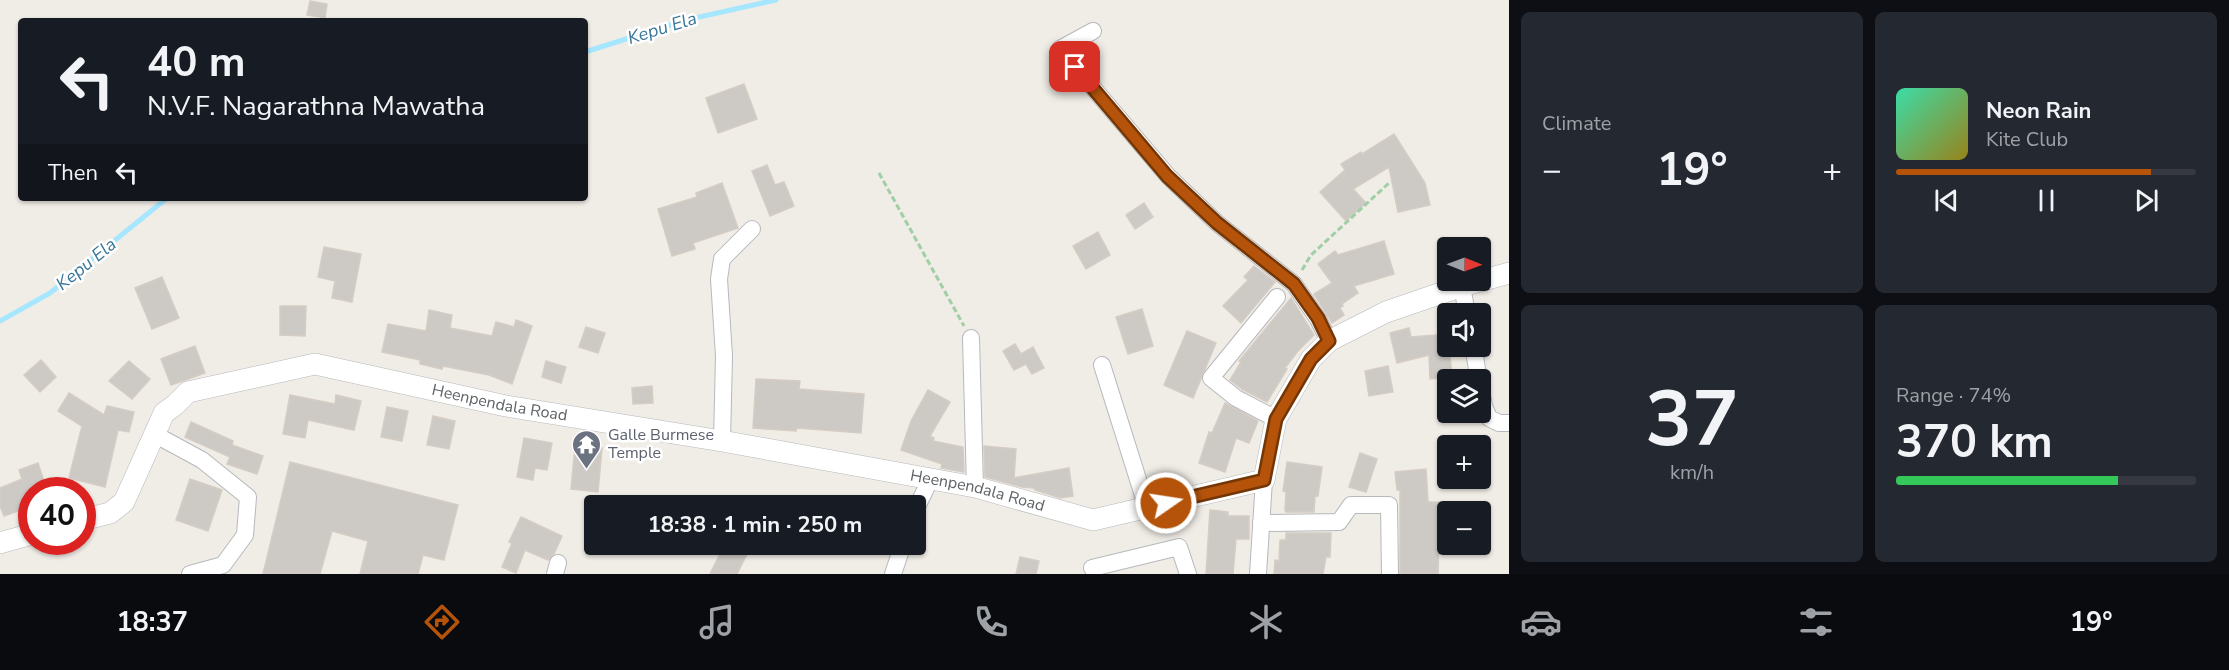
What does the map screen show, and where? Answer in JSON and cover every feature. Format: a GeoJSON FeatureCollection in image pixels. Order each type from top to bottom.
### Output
{"type":"FeatureCollection","features":[{"type":"Feature","properties":{"kind":"street"},"geometry":{"type":"LineString","coordinates":[[1093,31],[1060,49],[1167,176],[1217,223],[1294,284],[1318,318],[1329,341]]}},
{"type":"Feature","properties":{"kind":"street"},"geometry":{"type":"LineString","coordinates":[[722,441],[724,356],[719,279],[722,259],[752,229]]}},
{"type":"Feature","properties":{"kind":"street"},"geometry":{"type":"LineString","coordinates":[[1491,278],[1509,273]]}},
{"type":"Feature","properties":{"kind":"street"},"geometry":{"type":"LineString","coordinates":[[1258,574],[1264,480],[1276,419],[1311,359],[1329,341],[1386,312],[1447,291]]}},
{"type":"Feature","properties":{"kind":"street"},"geometry":{"type":"LineString","coordinates":[[1276,419],[1236,398],[1211,378],[1277,297]]}},
{"type":"Feature","properties":{"kind":"street"},"geometry":{"type":"LineString","coordinates":[[971,338],[975,487]]}},
{"type":"Feature","properties":{"kind":"street","name":"Heenpendala Road"},"geometry":{"type":"LineString","coordinates":[[96,516],[110,513],[124,502],[164,413],[188,392],[315,364],[506,406],[931,478],[975,487],[1093,520],[1264,480]]}},
{"type":"Feature","properties":{"kind":"street"},"geometry":{"type":"LineString","coordinates":[[1102,365],[1147,508]]}},
{"type":"Feature","properties":{"kind":"street"},"geometry":{"type":"LineString","coordinates":[[1491,419],[1499,423],[1509,423]]}},
{"type":"Feature","properties":{"kind":"street"},"geometry":{"type":"LineString","coordinates":[[154,434],[202,460],[248,497],[245,535],[223,565],[190,574]]}},
{"type":"Feature","properties":{"kind":"street"},"geometry":{"type":"LineString","coordinates":[[923,495],[931,478]]}},
{"type":"Feature","properties":{"kind":"street"},"geometry":{"type":"LineString","coordinates":[[1261,523],[1339,522],[1351,505],[1389,505],[1390,574]]}},
{"type":"Feature","properties":{"kind":"street"},"geometry":{"type":"LineString","coordinates":[[0,543],[18,538]]}},
{"type":"Feature","properties":{"kind":"street"},"geometry":{"type":"LineString","coordinates":[[1092,568],[1179,547],[1188,574]]}},
{"type":"Feature","properties":{"kind":"street"},"geometry":{"type":"LineString","coordinates":[[892,574],[899,555]]}},
{"type":"Feature","properties":{"kind":"path"},"geometry":{"type":"LineString","coordinates":[[879,172],[971,338]]}},
{"type":"Feature","properties":{"kind":"path"},"geometry":{"type":"LineString","coordinates":[[1294,284],[1311,255],[1389,183]]}},
{"type":"Feature","properties":{"kind":"building"},"geometry":{"type":"Polygon","coordinates":[[[310,1],[327,4],[325,18],[307,15],[310,1]]]}},
{"type":"Feature","properties":{"kind":"building"},"geometry":{"type":"Polygon","coordinates":[[[744,84],[757,119],[718,133],[706,98],[744,84]]]}},
{"type":"Feature","properties":{"kind":"building"},"geometry":{"type":"Polygon","coordinates":[[[1394,134],[1425,183],[1430,205],[1398,212],[1389,167],[1353,189],[1366,203],[1346,221],[1320,192],[1345,170],[1341,164],[1394,134]]]}},
{"type":"Feature","properties":{"kind":"building"},"geometry":{"type":"Polygon","coordinates":[[[767,165],[775,185],[784,182],[794,206],[770,216],[752,171],[767,165]]]}},
{"type":"Feature","properties":{"kind":"building"},"geometry":{"type":"Polygon","coordinates":[[[722,183],[738,228],[693,243],[695,249],[672,256],[658,209],[697,197],[696,193],[722,183]]]}},
{"type":"Feature","properties":{"kind":"building"},"geometry":{"type":"Polygon","coordinates":[[[1144,203],[1153,217],[1135,229],[1126,215],[1144,203]]]}},
{"type":"Feature","properties":{"kind":"building"},"geometry":{"type":"Polygon","coordinates":[[[1098,232],[1110,255],[1086,269],[1073,246],[1098,232]]]}},
{"type":"Feature","properties":{"kind":"building"},"geometry":{"type":"Polygon","coordinates":[[[1384,241],[1394,274],[1354,286],[1358,293],[1342,304],[1340,308],[1344,315],[1332,323],[1314,294],[1332,283],[1318,264],[1335,251],[1338,255],[1384,241]]]}},
{"type":"Feature","properties":{"kind":"building"},"geometry":{"type":"Polygon","coordinates":[[[324,247],[361,254],[352,302],[332,298],[335,281],[318,277],[324,247]]]}},
{"type":"Feature","properties":{"kind":"building"},"geometry":{"type":"Polygon","coordinates":[[[1254,266],[1275,282],[1241,323],[1223,306],[1248,280],[1244,277],[1254,266]]]}},
{"type":"Feature","properties":{"kind":"building"},"geometry":{"type":"Polygon","coordinates":[[[162,277],[179,318],[152,329],[135,288],[162,277]]]}},
{"type":"Feature","properties":{"kind":"building"},"geometry":{"type":"Polygon","coordinates":[[[1291,298],[1314,335],[1285,368],[1287,369],[1267,402],[1230,380],[1241,362],[1239,361],[1291,298]]]}},
{"type":"Feature","properties":{"kind":"building"},"geometry":{"type":"Polygon","coordinates":[[[280,306],[306,306],[305,336],[280,335],[280,306]]]}},
{"type":"Feature","properties":{"kind":"building"},"geometry":{"type":"Polygon","coordinates":[[[1142,309],[1153,346],[1128,354],[1116,317],[1142,309]]]}},
{"type":"Feature","properties":{"kind":"building"},"geometry":{"type":"Polygon","coordinates":[[[429,310],[452,315],[450,328],[492,336],[496,322],[514,327],[516,320],[532,326],[512,384],[489,375],[443,366],[442,369],[420,364],[420,360],[382,352],[388,324],[426,331],[429,310]]]}},
{"type":"Feature","properties":{"kind":"building"},"geometry":{"type":"Polygon","coordinates":[[[586,327],[605,333],[598,353],[579,347],[586,327]]]}},
{"type":"Feature","properties":{"kind":"building"},"geometry":{"type":"Polygon","coordinates":[[[1409,328],[1411,337],[1437,335],[1437,357],[1450,357],[1451,369],[1437,369],[1437,378],[1430,379],[1429,355],[1397,363],[1390,333],[1409,328]]]}},
{"type":"Feature","properties":{"kind":"building"},"geometry":{"type":"Polygon","coordinates":[[[1187,331],[1216,343],[1193,398],[1164,385],[1187,331]]]}},
{"type":"Feature","properties":{"kind":"building"},"geometry":{"type":"Polygon","coordinates":[[[1015,344],[1021,354],[1033,347],[1044,368],[1032,374],[1026,364],[1014,370],[1003,351],[1015,344]]]}},
{"type":"Feature","properties":{"kind":"building"},"geometry":{"type":"Polygon","coordinates":[[[195,346],[205,373],[171,385],[161,359],[195,346]]]}},
{"type":"Feature","properties":{"kind":"building"},"geometry":{"type":"Polygon","coordinates":[[[41,360],[56,377],[40,392],[24,375],[41,360]]]}},
{"type":"Feature","properties":{"kind":"building"},"geometry":{"type":"Polygon","coordinates":[[[129,361],[150,379],[132,399],[109,381],[129,361]]]}},
{"type":"Feature","properties":{"kind":"building"},"geometry":{"type":"Polygon","coordinates":[[[546,361],[566,367],[561,383],[542,377],[546,361]]]}},
{"type":"Feature","properties":{"kind":"building"},"geometry":{"type":"Polygon","coordinates":[[[1388,366],[1393,392],[1369,396],[1365,371],[1388,366]]]}},
{"type":"Feature","properties":{"kind":"building"},"geometry":{"type":"Polygon","coordinates":[[[756,379],[800,381],[799,389],[864,394],[861,433],[797,428],[796,431],[753,428],[756,379]]]}},
{"type":"Feature","properties":{"kind":"building"},"geometry":{"type":"Polygon","coordinates":[[[652,386],[653,403],[633,404],[632,388],[652,386]]]}},
{"type":"Feature","properties":{"kind":"building"},"geometry":{"type":"Polygon","coordinates":[[[928,390],[950,402],[930,436],[934,438],[933,441],[963,447],[964,472],[941,468],[942,464],[901,450],[911,421],[928,390]]]}},
{"type":"Feature","properties":{"kind":"building"},"geometry":{"type":"Polygon","coordinates":[[[69,393],[104,415],[107,406],[134,412],[129,432],[118,430],[105,487],[96,485],[96,477],[69,477],[82,426],[58,411],[69,393]]]}},
{"type":"Feature","properties":{"kind":"building"},"geometry":{"type":"Polygon","coordinates":[[[290,395],[335,404],[336,395],[361,401],[354,430],[308,420],[305,438],[283,434],[290,395]]]}},
{"type":"Feature","properties":{"kind":"building"},"geometry":{"type":"Polygon","coordinates":[[[1225,403],[1258,421],[1249,443],[1236,438],[1225,472],[1199,463],[1209,432],[1212,433],[1225,403]]]}},
{"type":"Feature","properties":{"kind":"building"},"geometry":{"type":"Polygon","coordinates":[[[387,407],[408,411],[402,441],[381,437],[387,407]]]}},
{"type":"Feature","properties":{"kind":"building"},"geometry":{"type":"Polygon","coordinates":[[[433,416],[455,421],[449,449],[427,445],[433,416]]]}},
{"type":"Feature","properties":{"kind":"building"},"geometry":{"type":"Polygon","coordinates":[[[191,422],[233,441],[232,445],[263,456],[257,474],[227,464],[230,457],[185,437],[191,422]]]}},
{"type":"Feature","properties":{"kind":"building"},"geometry":{"type":"Polygon","coordinates":[[[524,438],[552,443],[547,470],[535,468],[533,480],[517,477],[524,438]]]}},
{"type":"Feature","properties":{"kind":"building","name":"Galle Burmese Temple"},"geometry":{"type":"Polygon","coordinates":[[[575,446],[602,448],[598,492],[571,489],[575,446]]]}},
{"type":"Feature","properties":{"kind":"building"},"geometry":{"type":"Polygon","coordinates":[[[984,446],[1016,449],[1014,478],[1069,468],[1073,496],[1060,498],[1034,488],[985,477],[984,446]]]}},
{"type":"Feature","properties":{"kind":"building"},"geometry":{"type":"Polygon","coordinates":[[[1360,453],[1377,459],[1366,492],[1349,487],[1360,453]]]}},
{"type":"Feature","properties":{"kind":"building"},"geometry":{"type":"Polygon","coordinates":[[[290,462],[458,505],[444,560],[423,555],[418,574],[360,574],[368,541],[332,531],[320,574],[263,574],[290,462]]]}},
{"type":"Feature","properties":{"kind":"building"},"geometry":{"type":"Polygon","coordinates":[[[1287,462],[1322,467],[1318,496],[1315,496],[1314,512],[1286,512],[1286,492],[1283,491],[1287,462]]]}},
{"type":"Feature","properties":{"kind":"building"},"geometry":{"type":"Polygon","coordinates":[[[38,463],[43,477],[21,477],[19,470],[38,463]]]}},
{"type":"Feature","properties":{"kind":"building"},"geometry":{"type":"Polygon","coordinates":[[[1426,469],[1428,502],[1437,502],[1438,574],[1400,574],[1400,490],[1397,490],[1395,472],[1426,469]]]}},
{"type":"Feature","properties":{"kind":"building"},"geometry":{"type":"Polygon","coordinates":[[[190,479],[222,490],[208,531],[176,520],[190,479]]]}},
{"type":"Feature","properties":{"kind":"building"},"geometry":{"type":"Polygon","coordinates":[[[18,481],[18,511],[4,516],[0,506],[0,488],[18,481]]]}},
{"type":"Feature","properties":{"kind":"building"},"geometry":{"type":"Polygon","coordinates":[[[1210,510],[1228,512],[1228,516],[1249,516],[1249,539],[1236,539],[1233,574],[1206,574],[1210,510]]]}},
{"type":"Feature","properties":{"kind":"building"},"geometry":{"type":"Polygon","coordinates":[[[521,517],[562,536],[554,554],[548,560],[525,550],[516,573],[502,567],[512,543],[509,542],[521,517]]]}},
{"type":"Feature","properties":{"kind":"building"},"geometry":{"type":"Polygon","coordinates":[[[1286,533],[1331,533],[1330,557],[1326,557],[1323,574],[1274,574],[1275,560],[1279,561],[1280,540],[1286,540],[1286,533]]]}},
{"type":"Feature","properties":{"kind":"building"},"geometry":{"type":"Polygon","coordinates":[[[720,555],[746,555],[737,574],[710,574],[720,555]]]}},
{"type":"Feature","properties":{"kind":"building"},"geometry":{"type":"Polygon","coordinates":[[[1020,557],[1039,561],[1036,574],[1016,574],[1020,557]]]}},
{"type":"Feature","properties":{"kind":"waterway","name":"Kepu Ela"},"geometry":{"type":"LineString","coordinates":[[588,51],[686,20],[776,0]]}},
{"type":"Feature","properties":{"kind":"waterway","name":"Kepu Ela"},"geometry":{"type":"LineString","coordinates":[[0,321],[50,293],[163,201]]}},
{"type":"Feature","properties":{"kind":"place","name":"Galle Burmese Temple"},"geometry":{"type":"Point","coordinates":[587,470]}},
{"type":"Feature","properties":{"kind":"route"},"geometry":{"type":"LineString","coordinates":[[1075,67],[1167,176],[1217,223],[1294,284],[1318,318],[1329,341],[1311,359],[1276,419],[1264,480],[1166,503]]}}]}
